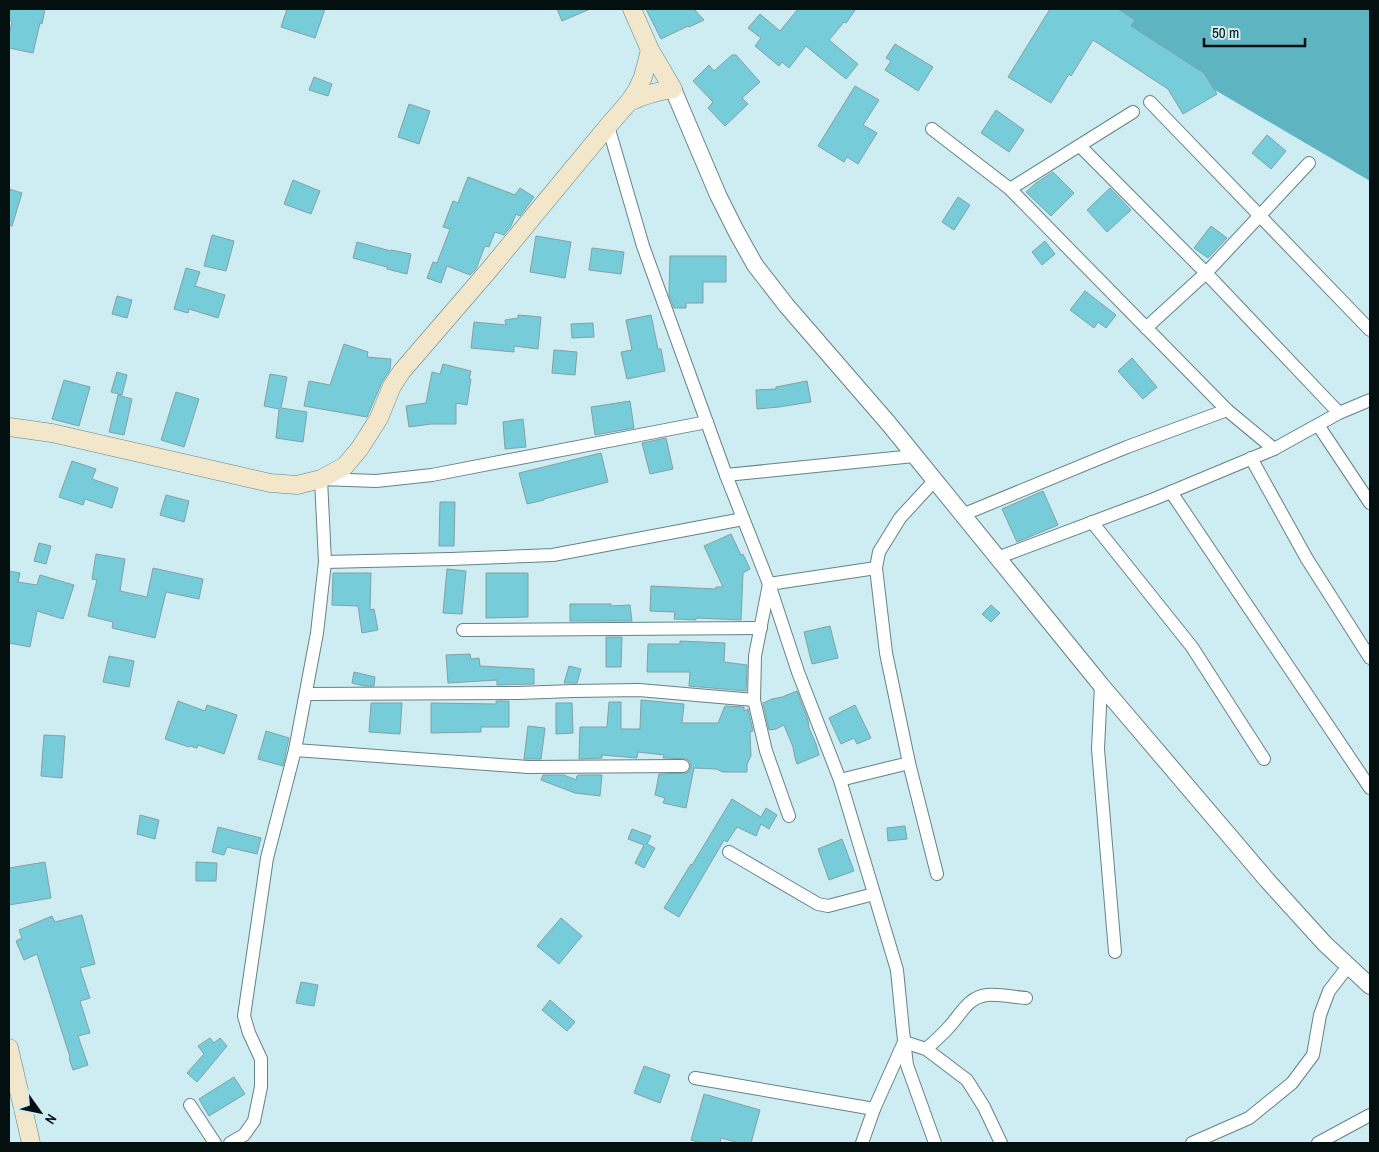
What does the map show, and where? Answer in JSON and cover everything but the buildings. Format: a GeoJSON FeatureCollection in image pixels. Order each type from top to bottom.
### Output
{"type":"FeatureCollection","features":[{"type":"Feature","properties":{"kind":"main road"},"geometry":{"type":"LineString","coordinates":[[629,102],[643,96],[673,89],[650,50],[632,9]]}},
{"type":"Feature","properties":{"kind":"main road"},"geometry":{"type":"LineString","coordinates":[[9,427],[52,433],[270,483],[297,485],[321,479],[345,466],[360,448],[379,418],[392,386],[402,371],[629,102],[643,77],[650,50]]}},
{"type":"Feature","properties":{"kind":"main road"},"geometry":{"type":"LineString","coordinates":[[9,1048],[31,1143]]}},
{"type":"Feature","properties":{"kind":"street"},"geometry":{"type":"LineString","coordinates":[[673,89],[736,231],[755,265],[786,305],[889,424],[1101,685],[1267,880],[1325,944],[1370,986]]}},
{"type":"Feature","properties":{"kind":"street"},"geometry":{"type":"LineString","coordinates":[[1150,102],[1370,330]]}},
{"type":"Feature","properties":{"kind":"street"},"geometry":{"type":"LineString","coordinates":[[1010,189],[1133,112]]}},
{"type":"Feature","properties":{"kind":"street"},"geometry":{"type":"LineString","coordinates":[[608,126],[643,246],[726,476],[769,584],[798,672],[840,780],[897,970],[908,1065],[936,1143]]}},
{"type":"Feature","properties":{"kind":"street"},"geometry":{"type":"LineString","coordinates":[[932,129],[1010,189],[1228,410],[1274,448]]}},
{"type":"Feature","properties":{"kind":"street"},"geometry":{"type":"LineString","coordinates":[[1080,146],[1206,273],[1339,413]]}},
{"type":"Feature","properties":{"kind":"street"},"geometry":{"type":"LineString","coordinates":[[1146,328],[1206,273],[1309,163]]}},
{"type":"Feature","properties":{"kind":"street"},"geometry":{"type":"LineString","coordinates":[[997,558],[1171,492],[1274,448],[1339,413],[1370,400]]}},
{"type":"Feature","properties":{"kind":"street"},"geometry":{"type":"LineString","coordinates":[[962,515],[1127,447],[1228,410]]}},
{"type":"Feature","properties":{"kind":"street"},"geometry":{"type":"LineString","coordinates":[[230,1143],[244,1134],[254,1121],[261,1087],[260,1059],[244,1016],[266,858],[295,750],[317,633],[325,562],[321,479],[376,481],[432,475],[707,422]]}},
{"type":"Feature","properties":{"kind":"street"},"geometry":{"type":"LineString","coordinates":[[1318,425],[1370,503]]}},
{"type":"Feature","properties":{"kind":"street"},"geometry":{"type":"LineString","coordinates":[[726,476],[914,456]]}},
{"type":"Feature","properties":{"kind":"street"},"geometry":{"type":"LineString","coordinates":[[1250,458],[1307,559],[1370,658]]}},
{"type":"Feature","properties":{"kind":"street"},"geometry":{"type":"LineString","coordinates":[[934,481],[900,518],[879,552],[876,568],[886,652],[909,763],[937,874]]}},
{"type":"Feature","properties":{"kind":"street"},"geometry":{"type":"LineString","coordinates":[[1171,492],[1370,788]]}},
{"type":"Feature","properties":{"kind":"street"},"geometry":{"type":"LineString","coordinates":[[325,562],[451,560],[553,555],[743,519]]}},
{"type":"Feature","properties":{"kind":"street"},"geometry":{"type":"LineString","coordinates":[[1092,522],[1192,647],[1264,759]]}},
{"type":"Feature","properties":{"kind":"street"},"geometry":{"type":"LineString","coordinates":[[769,584],[876,568]]}},
{"type":"Feature","properties":{"kind":"street"},"geometry":{"type":"LineString","coordinates":[[769,584],[755,656],[754,700],[766,751],[788,816]]}},
{"type":"Feature","properties":{"kind":"street"},"geometry":{"type":"LineString","coordinates":[[463,630],[760,628]]}},
{"type":"Feature","properties":{"kind":"street"},"geometry":{"type":"LineString","coordinates":[[1101,685],[1098,749],[1115,952]]}},
{"type":"Feature","properties":{"kind":"street"},"geometry":{"type":"LineString","coordinates":[[307,694],[518,694],[639,690],[754,700]]}},
{"type":"Feature","properties":{"kind":"street"},"geometry":{"type":"LineString","coordinates":[[295,750],[528,767],[682,766]]}},
{"type":"Feature","properties":{"kind":"street"},"geometry":{"type":"LineString","coordinates":[[840,780],[909,763]]}},
{"type":"Feature","properties":{"kind":"street"},"geometry":{"type":"LineString","coordinates":[[729,852],[818,904],[828,906],[874,894]]}},
{"type":"Feature","properties":{"kind":"street"},"geometry":{"type":"LineString","coordinates":[[1192,1143],[1249,1118],[1292,1083],[1313,1055],[1320,1015],[1329,991],[1349,965]]}},
{"type":"Feature","properties":{"kind":"street"},"geometry":{"type":"LineString","coordinates":[[926,1049],[941,1036],[973,999],[987,995],[1026,998]]}},
{"type":"Feature","properties":{"kind":"street"},"geometry":{"type":"LineString","coordinates":[[904,1042],[926,1049],[967,1080],[984,1107],[1001,1143]]}},
{"type":"Feature","properties":{"kind":"street"},"geometry":{"type":"LineString","coordinates":[[862,1143],[874,1109],[904,1042]]}},
{"type":"Feature","properties":{"kind":"street"},"geometry":{"type":"LineString","coordinates":[[695,1078],[874,1109]]}},
{"type":"Feature","properties":{"kind":"street"},"geometry":{"type":"LineString","coordinates":[[190,1105],[215,1143]]}},
{"type":"Feature","properties":{"kind":"street"},"geometry":{"type":"LineString","coordinates":[[1318,1143],[1370,1115]]}},
{"type":"Feature","properties":{"kind":"shaded area"},"geometry":{"type":"Polygon","coordinates":[[[1077,9],[1370,9],[1370,181],[1077,9]]]}}]}
